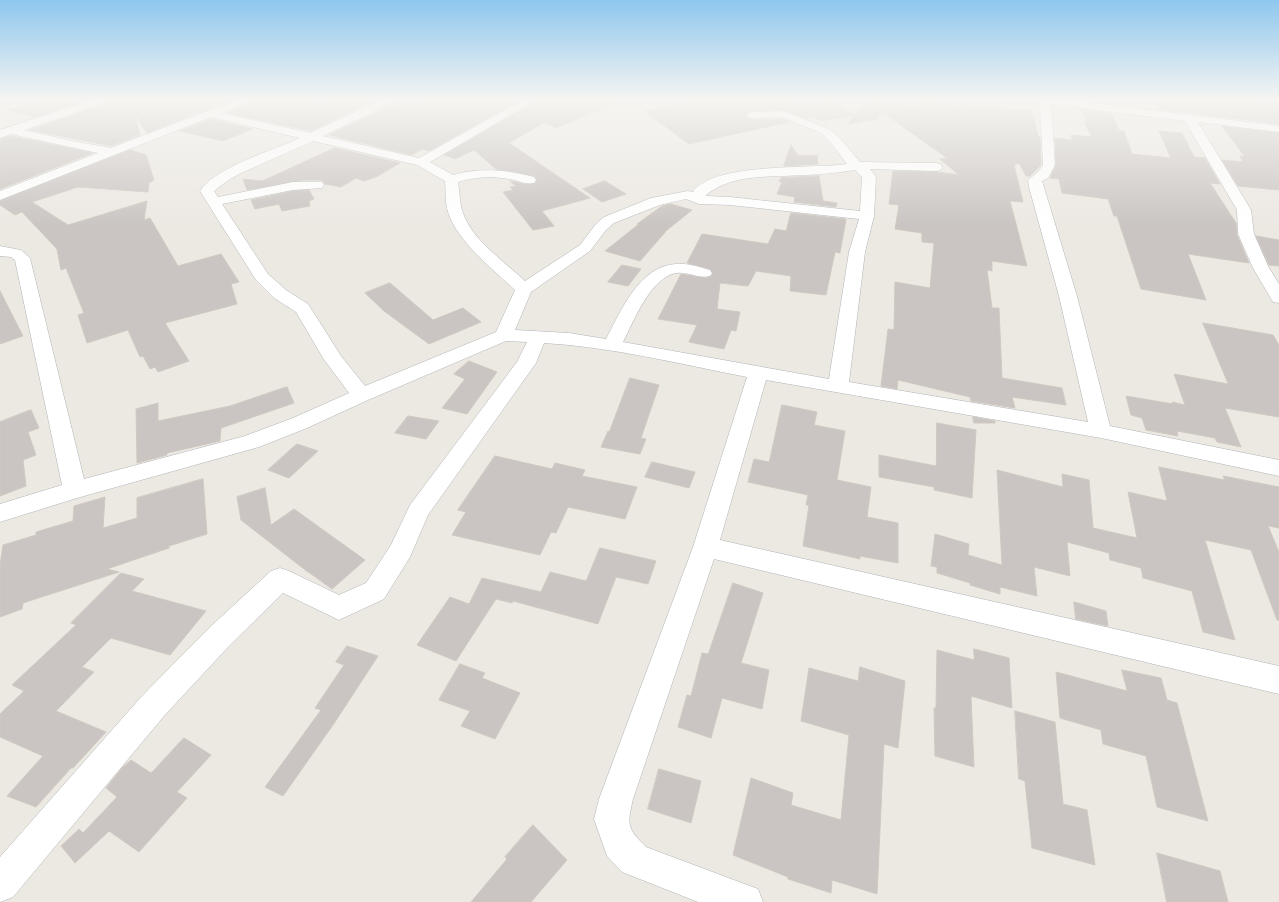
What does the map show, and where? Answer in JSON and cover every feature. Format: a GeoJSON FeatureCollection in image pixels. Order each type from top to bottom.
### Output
{"type":"FeatureCollection","features":[{"type":"Feature","properties":{"kind":"street"},"geometry":{"type":"LineString","coordinates":[[60,142],[111,152]]}},
{"type":"Feature","properties":{"kind":"street"},"geometry":{"type":"LineString","coordinates":[[0,196],[137,142]]}},
{"type":"Feature","properties":{"kind":"street"},"geometry":{"type":"LineString","coordinates":[[301,142],[235,172],[213,185],[207,191],[262,277],[280,294],[302,308],[337,364],[361,395]]}},
{"type":"Feature","properties":{"kind":"street"},"geometry":{"type":"LineString","coordinates":[[338,142],[421,162],[442,173],[451,180],[456,214],[462,226],[474,241],[524,289]]}},
{"type":"Feature","properties":{"kind":"street"},"geometry":{"type":"LineString","coordinates":[[421,162],[456,142]]}},
{"type":"Feature","properties":{"kind":"street"},"geometry":{"type":"LineString","coordinates":[[837,142],[849,158],[866,172],[868,177],[867,216],[858,252],[838,386]]}},
{"type":"Feature","properties":{"kind":"street"},"geometry":{"type":"LineString","coordinates":[[1048,142],[1049,165],[1043,175],[1035,180],[1036,187],[1064,283],[1101,431]]}},
{"type":"Feature","properties":{"kind":"street"},"geometry":{"type":"LineString","coordinates":[[1204,142],[1244,210],[1246,234],[1261,268],[1279,298]]}},
{"type":"Feature","properties":{"kind":"street"},"geometry":{"type":"LineString","coordinates":[[699,200],[700,192],[706,188],[738,175],[858,166],[936,167]]}},
{"type":"Feature","properties":{"kind":"street"},"geometry":{"type":"LineString","coordinates":[[451,180],[472,174],[487,172],[504,173],[528,180]]}},
{"type":"Feature","properties":{"kind":"street"},"geometry":{"type":"LineString","coordinates":[[214,202],[293,186],[317,185]]}},
{"type":"Feature","properties":{"kind":"street"},"geometry":{"type":"LineString","coordinates":[[504,335],[524,289],[585,248],[609,220],[656,201],[688,195],[699,200],[730,201],[867,216]]}},
{"type":"Feature","properties":{"kind":"street"},"geometry":{"type":"LineString","coordinates":[[0,251],[15,253],[22,258],[75,490]]}},
{"type":"Feature","properties":{"kind":"street"},"geometry":{"type":"LineString","coordinates":[[612,346],[640,295],[656,278],[673,270],[690,270],[704,273]]}},
{"type":"Feature","properties":{"kind":"street"},"geometry":{"type":"LineString","coordinates":[[0,513],[75,490],[251,442],[300,423],[361,395],[504,335],[569,339],[612,346],[758,373],[1101,431],[1279,468]]}},
{"type":"Feature","properties":{"kind":"street"},"geometry":{"type":"LineString","coordinates":[[0,884],[153,706],[219,637],[280,580],[339,608],[375,591],[401,550],[418,510],[526,363],[538,337]]}},
{"type":"Feature","properties":{"kind":"street"},"geometry":{"type":"LineString","coordinates":[[745,902],[634,860],[619,844],[612,820],[616,799],[706,547],[758,373]]}},
{"type":"Feature","properties":{"kind":"street"},"geometry":{"type":"LineString","coordinates":[[706,547],[1279,680]]}},
{"type":"Feature","properties":{"kind":"building"},"geometry":{"type":"Polygon","coordinates":[[[0,142],[40,142],[93,153],[0,189],[0,142]]]}},
{"type":"Feature","properties":{"kind":"building"},"geometry":{"type":"Polygon","coordinates":[[[91,142],[121,142],[111,146],[91,142]]]}},
{"type":"Feature","properties":{"kind":"building"},"geometry":{"type":"Polygon","coordinates":[[[358,142],[445,142],[429,151],[422,149],[412,155],[358,142]]]}},
{"type":"Feature","properties":{"kind":"building"},"geometry":{"type":"Polygon","coordinates":[[[466,142],[511,142],[509,143],[590,198],[542,211],[554,226],[533,230],[503,192],[513,190],[510,187],[516,186],[510,181],[524,184],[534,184],[537,181],[535,176],[496,169],[474,150],[455,159],[444,155],[466,142]]]}},
{"type":"Feature","properties":{"kind":"building"},"geometry":{"type":"Polygon","coordinates":[[[686,142],[698,142],[689,144],[686,142]]]}},
{"type":"Feature","properties":{"kind":"building"},"geometry":{"type":"Polygon","coordinates":[[[925,142],[1040,142],[1041,165],[1030,176],[1026,176],[1019,163],[1014,165],[1023,202],[1010,201],[1027,266],[992,261],[992,271],[987,270],[992,308],[999,308],[1002,378],[1062,388],[1066,405],[1012,397],[1015,408],[971,401],[970,397],[898,380],[897,389],[881,386],[888,329],[894,330],[895,282],[930,288],[934,243],[922,242],[922,233],[895,229],[899,205],[889,204],[893,171],[938,172],[959,175],[940,159],[947,158],[925,142]]]}},
{"type":"Feature","properties":{"kind":"building"},"geometry":{"type":"Polygon","coordinates":[[[1055,142],[1128,142],[1132,154],[1171,158],[1164,142],[1187,142],[1194,157],[1205,158],[1220,184],[1210,183],[1236,223],[1237,235],[1249,263],[1188,254],[1206,300],[1141,289],[1117,216],[1114,216],[1108,199],[1062,193],[1059,179],[1050,178],[1056,165],[1055,142]]]}},
{"type":"Feature","properties":{"kind":"building"},"geometry":{"type":"Polygon","coordinates":[[[1234,142],[1279,142],[1279,190],[1238,186],[1222,160],[1243,162],[1240,156],[1245,157],[1234,142]]]}},
{"type":"Feature","properties":{"kind":"building"},"geometry":{"type":"Polygon","coordinates":[[[791,145],[798,156],[817,155],[818,164],[784,166],[791,145]]]}},
{"type":"Feature","properties":{"kind":"building"},"geometry":{"type":"Polygon","coordinates":[[[335,148],[400,163],[376,177],[364,181],[356,178],[341,187],[325,184],[322,180],[304,180],[247,190],[243,179],[262,181],[335,148]]]}},
{"type":"Feature","properties":{"kind":"building"},"geometry":{"type":"Polygon","coordinates":[[[130,150],[146,155],[154,180],[149,183],[148,192],[78,187],[32,202],[68,225],[147,201],[144,220],[150,218],[178,266],[221,254],[239,282],[231,284],[237,304],[165,323],[189,361],[158,372],[155,367],[150,369],[143,356],[140,357],[128,330],[87,343],[78,315],[84,313],[66,268],[61,270],[57,249],[22,212],[15,215],[0,205],[0,201],[130,150]]]}},
{"type":"Feature","properties":{"kind":"building"},"geometry":{"type":"Polygon","coordinates":[[[819,176],[823,201],[837,203],[836,207],[794,202],[795,197],[777,194],[782,182],[779,181],[781,178],[819,176]]]}},
{"type":"Feature","properties":{"kind":"building"},"geometry":{"type":"Polygon","coordinates":[[[605,181],[626,194],[602,202],[583,189],[605,181]]]}},
{"type":"Feature","properties":{"kind":"building"},"geometry":{"type":"Polygon","coordinates":[[[309,190],[314,199],[309,201],[310,206],[282,211],[279,204],[255,209],[251,200],[293,191],[309,190]]]}},
{"type":"Feature","properties":{"kind":"building"},"geometry":{"type":"Polygon","coordinates":[[[671,204],[692,210],[667,230],[640,261],[605,251],[639,224],[637,224],[662,206],[671,204]]]}},
{"type":"Feature","properties":{"kind":"building"},"geometry":{"type":"Polygon","coordinates":[[[791,213],[846,219],[840,253],[835,252],[826,295],[790,291],[791,276],[756,271],[748,286],[720,283],[717,309],[740,312],[736,331],[731,330],[724,349],[689,342],[697,325],[658,319],[681,274],[706,278],[713,274],[710,269],[687,263],[702,234],[768,244],[775,229],[786,231],[791,213]]]}},
{"type":"Feature","properties":{"kind":"building"},"geometry":{"type":"Polygon","coordinates":[[[1256,236],[1279,240],[1279,266],[1269,265],[1256,236]]]}},
{"type":"Feature","properties":{"kind":"building"},"geometry":{"type":"Polygon","coordinates":[[[622,265],[641,269],[628,286],[608,282],[622,265]]]}},
{"type":"Feature","properties":{"kind":"building"},"geometry":{"type":"Polygon","coordinates":[[[390,283],[433,320],[463,308],[481,322],[429,344],[384,311],[365,293],[390,283]]]}},
{"type":"Feature","properties":{"kind":"building"},"geometry":{"type":"Polygon","coordinates":[[[0,291],[23,336],[0,344],[0,291]]]}},
{"type":"Feature","properties":{"kind":"building"},"geometry":{"type":"Polygon","coordinates":[[[1203,323],[1273,335],[1279,345],[1279,417],[1225,408],[1241,447],[1217,442],[1215,438],[1177,431],[1178,436],[1146,430],[1142,418],[1131,415],[1126,396],[1185,405],[1174,374],[1228,384],[1203,323]]]}},
{"type":"Feature","properties":{"kind":"building"},"geometry":{"type":"Polygon","coordinates":[[[469,361],[497,372],[467,414],[442,408],[465,379],[454,374],[469,361]]]}},
{"type":"Feature","properties":{"kind":"building"},"geometry":{"type":"Polygon","coordinates":[[[630,378],[659,385],[641,438],[646,439],[640,454],[601,447],[608,431],[609,432],[630,378]]]}},
{"type":"Feature","properties":{"kind":"building"},"geometry":{"type":"Polygon","coordinates":[[[287,387],[294,403],[221,428],[220,441],[167,453],[167,455],[137,463],[136,409],[158,403],[158,421],[230,406],[287,387]]]}},
{"type":"Feature","properties":{"kind":"building"},"geometry":{"type":"Polygon","coordinates":[[[782,405],[817,412],[814,425],[845,431],[837,480],[871,487],[867,517],[898,523],[898,563],[860,556],[860,559],[803,546],[809,505],[806,505],[808,495],[748,482],[754,459],[769,462],[782,405]]]}},
{"type":"Feature","properties":{"kind":"building"},"geometry":{"type":"Polygon","coordinates":[[[31,410],[39,428],[28,432],[36,455],[23,460],[26,486],[0,496],[0,422],[31,410]]]}},
{"type":"Feature","properties":{"kind":"building"},"geometry":{"type":"Polygon","coordinates":[[[408,416],[439,421],[426,439],[395,433],[408,416]]]}},
{"type":"Feature","properties":{"kind":"building"},"geometry":{"type":"Polygon","coordinates":[[[973,417],[995,421],[995,423],[974,423],[973,417]]]}},
{"type":"Feature","properties":{"kind":"building"},"geometry":{"type":"Polygon","coordinates":[[[937,423],[976,430],[972,498],[934,490],[934,487],[879,477],[879,455],[936,466],[937,423]]]}},
{"type":"Feature","properties":{"kind":"building"},"geometry":{"type":"Polygon","coordinates":[[[297,444],[318,451],[289,478],[268,470],[297,444]]]}},
{"type":"Feature","properties":{"kind":"building"},"geometry":{"type":"Polygon","coordinates":[[[495,456],[552,469],[555,463],[585,470],[582,476],[637,487],[625,519],[568,507],[556,533],[551,532],[540,555],[452,535],[466,512],[458,510],[495,456]]]}},
{"type":"Feature","properties":{"kind":"building"},"geometry":{"type":"Polygon","coordinates":[[[652,462],[695,472],[689,488],[645,477],[652,462]]]}},
{"type":"Feature","properties":{"kind":"building"},"geometry":{"type":"Polygon","coordinates":[[[1159,467],[1225,480],[1223,476],[1279,487],[1279,528],[1268,526],[1279,552],[1279,620],[1277,620],[1251,550],[1205,540],[1235,640],[1203,632],[1192,591],[1143,578],[1141,568],[1110,560],[1109,553],[1067,542],[1070,576],[1034,567],[1037,596],[1000,587],[1000,594],[937,573],[937,567],[931,566],[935,534],[969,544],[968,555],[1002,565],[997,470],[1063,487],[1062,474],[1089,480],[1093,528],[1137,538],[1128,492],[1167,501],[1159,467]]]}},
{"type":"Feature","properties":{"kind":"building"},"geometry":{"type":"Polygon","coordinates":[[[203,479],[207,534],[169,546],[169,548],[107,569],[119,572],[23,603],[22,609],[0,617],[0,565],[3,545],[36,535],[36,532],[73,521],[74,506],[105,497],[103,528],[137,518],[137,498],[203,479]]]}},
{"type":"Feature","properties":{"kind":"building"},"geometry":{"type":"Polygon","coordinates":[[[265,488],[271,525],[294,509],[365,560],[332,589],[304,569],[241,520],[237,497],[265,488]]]}},
{"type":"Feature","properties":{"kind":"building"},"geometry":{"type":"Polygon","coordinates":[[[600,548],[656,561],[648,584],[616,577],[598,624],[513,601],[512,603],[496,599],[456,661],[417,645],[450,597],[469,604],[482,578],[541,592],[550,572],[586,581],[600,548]]]}},
{"type":"Feature","properties":{"kind":"building"},"geometry":{"type":"Polygon","coordinates":[[[121,573],[144,579],[132,591],[206,611],[170,655],[111,638],[82,667],[94,672],[56,711],[106,732],[36,807],[7,796],[43,756],[0,737],[0,714],[24,691],[12,685],[76,625],[71,623],[121,573]]]}},
{"type":"Feature","properties":{"kind":"building"},"geometry":{"type":"Polygon","coordinates":[[[733,583],[763,593],[741,663],[769,670],[762,709],[722,698],[711,738],[678,727],[687,695],[691,696],[702,653],[708,654],[733,583]]]}},
{"type":"Feature","properties":{"kind":"building"},"geometry":{"type":"Polygon","coordinates":[[[1074,602],[1106,611],[1108,626],[1076,619],[1074,602]]]}},
{"type":"Feature","properties":{"kind":"building"},"geometry":{"type":"Polygon","coordinates":[[[347,646],[378,656],[335,722],[283,796],[265,787],[321,710],[315,708],[344,665],[336,662],[347,646]]]}},
{"type":"Feature","properties":{"kind":"building"},"geometry":{"type":"Polygon","coordinates":[[[974,649],[1009,658],[1012,708],[971,696],[974,767],[935,756],[934,708],[936,708],[937,650],[974,660],[974,649]]]}},
{"type":"Feature","properties":{"kind":"building"},"geometry":{"type":"Polygon","coordinates":[[[460,664],[485,673],[482,678],[520,693],[495,739],[461,726],[470,711],[439,700],[460,664]]]}},
{"type":"Feature","properties":{"kind":"building"},"geometry":{"type":"Polygon","coordinates":[[[860,667],[905,681],[898,748],[884,744],[877,894],[832,880],[831,893],[788,879],[788,877],[733,855],[751,778],[793,793],[791,805],[841,820],[849,735],[801,721],[809,668],[858,681],[860,667]]]}},
{"type":"Feature","properties":{"kind":"building"},"geometry":{"type":"Polygon","coordinates":[[[1122,670],[1161,678],[1167,700],[1177,703],[1208,821],[1157,807],[1146,756],[1103,744],[1101,730],[1060,718],[1056,672],[1127,691],[1122,670]]]}},
{"type":"Feature","properties":{"kind":"building"},"geometry":{"type":"Polygon","coordinates":[[[1015,711],[1055,722],[1063,804],[1087,810],[1095,865],[1032,848],[1025,781],[1019,779],[1015,711]]]}},
{"type":"Feature","properties":{"kind":"building"},"geometry":{"type":"Polygon","coordinates":[[[184,738],[211,755],[177,792],[187,798],[139,852],[109,831],[75,863],[61,846],[79,829],[83,833],[117,797],[106,788],[122,768],[131,760],[151,773],[184,738]]]}},
{"type":"Feature","properties":{"kind":"building"},"geometry":{"type":"Polygon","coordinates":[[[659,769],[701,781],[691,823],[648,809],[659,769]]]}},
{"type":"Feature","properties":{"kind":"building"},"geometry":{"type":"Polygon","coordinates":[[[533,825],[567,860],[531,902],[471,902],[507,859],[505,857],[533,825]]]}},
{"type":"Feature","properties":{"kind":"building"},"geometry":{"type":"Polygon","coordinates":[[[1157,853],[1220,871],[1228,902],[1167,902],[1157,853]]]}}]}
